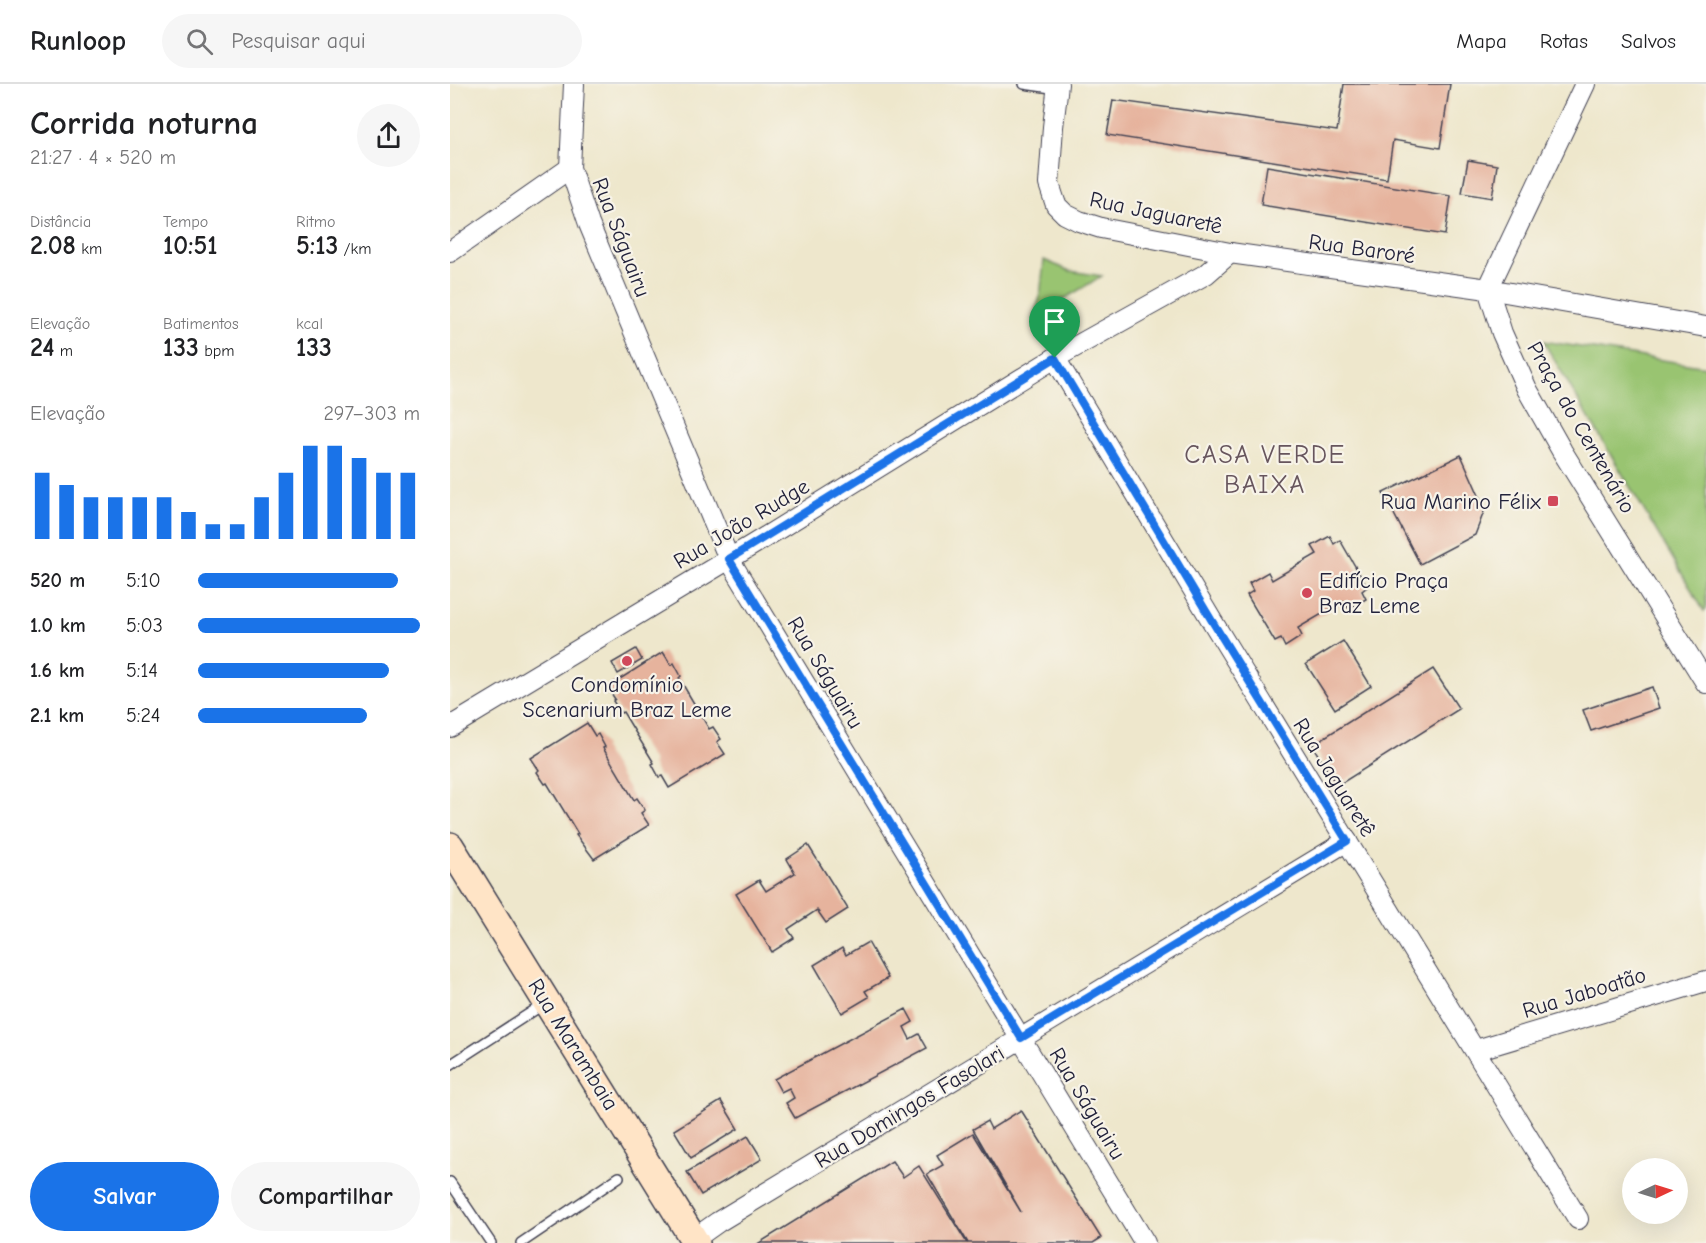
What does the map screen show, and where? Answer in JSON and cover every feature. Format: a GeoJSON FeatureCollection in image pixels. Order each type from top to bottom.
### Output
{"type":"FeatureCollection","features":[{"type":"Feature","properties":{"kind":"street","name":"Rua Ságuairu"},"geometry":{"type":"LineString","coordinates":[[574,84],[570,168],[589,224],[729,559],[1145,1243]]}},
{"type":"Feature","properties":{"kind":"street"},"geometry":{"type":"LineString","coordinates":[[1585,84],[1488,289],[1706,327]]}},
{"type":"Feature","properties":{"kind":"street","name":"Rua Jaguaretê"},"geometry":{"type":"LineString","coordinates":[[1058,86],[1049,184],[1056,205],[1065,214],[1101,228],[1230,253]]}},
{"type":"Feature","properties":{"kind":"street"},"geometry":{"type":"LineString","coordinates":[[450,252],[570,168]]}},
{"type":"Feature","properties":{"kind":"street","name":"Rua Baroré"},"geometry":{"type":"LineString","coordinates":[[1230,253],[1488,289]]}},
{"type":"Feature","properties":{"kind":"street","name":"Rua João Rudge"},"geometry":{"type":"LineString","coordinates":[[450,727],[729,559],[1055,358],[1206,274],[1230,253]]}},
{"type":"Feature","properties":{"kind":"street","name":"Praça do Centenário"},"geometry":{"type":"LineString","coordinates":[[1488,289],[1502,333],[1527,389],[1562,451],[1703,672]]}},
{"type":"Feature","properties":{"kind":"street","name":"Rua Jaguaretê"},"geometry":{"type":"LineString","coordinates":[[1055,358],[1212,621],[1578,1219]]}},
{"type":"Feature","properties":{"kind":"street","name":"Rua Domingos Fasolari"},"geometry":{"type":"LineString","coordinates":[[693,1242],[718,1222],[1347,841]]}},
{"type":"Feature","properties":{"kind":"street","name":"Rua Marambaia"},"geometry":{"type":"LineString","coordinates":[[450,846],[548,1002],[693,1242]]}},
{"type":"Feature","properties":{"kind":"street","name":"Rua Jaboatão"},"geometry":{"type":"LineString","coordinates":[[1476,1050],[1706,981]]}},
{"type":"Feature","properties":{"kind":"lane"},"geometry":{"type":"LineString","coordinates":[[1024,84],[1058,86]]}},
{"type":"Feature","properties":{"kind":"lane"},"geometry":{"type":"LineString","coordinates":[[450,1065],[548,1002]]}},
{"type":"Feature","properties":{"kind":"lane"},"geometry":{"type":"LineString","coordinates":[[521,1243],[619,1177]]}},
{"type":"Feature","properties":{"kind":"lane"},"geometry":{"type":"LineString","coordinates":[[450,1182],[490,1243]]}},
{"type":"Feature","properties":{"kind":"green space"},"geometry":{"type":"Polygon","coordinates":[[[1044,260],[1070,271],[1102,276],[1033,318],[1040,297],[1044,260]]]}},
{"type":"Feature","properties":{"kind":"green space"},"geometry":{"type":"Polygon","coordinates":[[[1543,341],[1706,367],[1706,608],[1704,611],[1543,341]]]}},
{"type":"Feature","properties":{"kind":"building"},"geometry":{"type":"Polygon","coordinates":[[[1344,84],[1450,84],[1440,148],[1393,140],[1387,179],[1107,135],[1113,100],[1337,131],[1344,84]]]}},
{"type":"Feature","properties":{"kind":"building"},"geometry":{"type":"Polygon","coordinates":[[[1468,160],[1497,165],[1492,198],[1462,193],[1468,160]]]}},
{"type":"Feature","properties":{"kind":"building"},"geometry":{"type":"Polygon","coordinates":[[[1267,166],[1451,196],[1445,235],[1261,205],[1267,166]]]}},
{"type":"Feature","properties":{"kind":"building"},"geometry":{"type":"Polygon","coordinates":[[[1461,455],[1485,509],[1475,535],[1420,564],[1383,493],[1461,455]]]}},
{"type":"Feature","properties":{"kind":"building","name":"Edifício Praça Braz Leme"},"geometry":{"type":"Polygon","coordinates":[[[1330,536],[1334,544],[1340,540],[1367,587],[1362,591],[1366,599],[1349,609],[1344,601],[1298,628],[1302,636],[1285,647],[1281,639],[1275,642],[1247,595],[1253,591],[1249,583],[1268,572],[1272,580],[1317,554],[1312,546],[1330,536]]]}},
{"type":"Feature","properties":{"kind":"building"},"geometry":{"type":"Polygon","coordinates":[[[1343,641],[1371,686],[1335,709],[1306,664],[1343,641]]]}},
{"type":"Feature","properties":{"kind":"building","name":"Condomínio Scenarium Braz Leme"},"geometry":{"type":"Polygon","coordinates":[[[636,649],[642,660],[618,674],[612,663],[636,649]]]}},
{"type":"Feature","properties":{"kind":"building"},"geometry":{"type":"Polygon","coordinates":[[[663,652],[671,665],[674,663],[681,676],[679,678],[709,729],[713,727],[721,739],[717,742],[725,754],[669,788],[662,776],[659,777],[652,764],[654,763],[623,712],[621,713],[613,701],[615,699],[607,687],[663,652]]]}},
{"type":"Feature","properties":{"kind":"building"},"geometry":{"type":"Polygon","coordinates":[[[1433,669],[1459,709],[1337,786],[1312,745],[1433,669]]]}},
{"type":"Feature","properties":{"kind":"building"},"geometry":{"type":"Polygon","coordinates":[[[1652,687],[1659,708],[1591,731],[1583,710],[1652,687]]]}},
{"type":"Feature","properties":{"kind":"building"},"geometry":{"type":"Polygon","coordinates":[[[587,723],[595,736],[598,734],[605,747],[603,748],[634,800],[637,798],[645,810],[641,813],[649,825],[594,859],[576,835],[578,834],[547,783],[545,784],[537,772],[539,770],[531,758],[587,723]]]}},
{"type":"Feature","properties":{"kind":"building"},"geometry":{"type":"Polygon","coordinates":[[[808,845],[848,909],[826,923],[817,910],[788,929],[794,938],[772,952],[736,894],[759,880],[766,891],[795,873],[787,859],[808,845]]]}},
{"type":"Feature","properties":{"kind":"building"},"geometry":{"type":"Polygon","coordinates":[[[868,942],[888,978],[865,991],[869,997],[842,1013],[814,965],[842,948],[846,955],[868,942]]]}},
{"type":"Feature","properties":{"kind":"building"},"geometry":{"type":"Polygon","coordinates":[[[906,1009],[913,1022],[904,1027],[910,1039],[919,1034],[927,1048],[795,1118],[786,1103],[794,1098],[789,1088],[781,1092],[774,1079],[906,1009]]]}},
{"type":"Feature","properties":{"kind":"building"},"geometry":{"type":"Polygon","coordinates":[[[721,1101],[738,1129],[691,1158],[674,1130],[721,1101]]]}},
{"type":"Feature","properties":{"kind":"building"},"geometry":{"type":"Polygon","coordinates":[[[1021,1110],[1101,1238],[1093,1243],[968,1243],[927,1174],[943,1165],[937,1155],[973,1133],[1021,1212],[973,1129],[987,1121],[991,1129],[1021,1110]]]}},
{"type":"Feature","properties":{"kind":"building"},"geometry":{"type":"Polygon","coordinates":[[[748,1136],[762,1159],[701,1195],[687,1172],[748,1136]]]}},
{"type":"Feature","properties":{"kind":"building"},"geometry":{"type":"Polygon","coordinates":[[[892,1161],[903,1177],[919,1166],[967,1243],[759,1243],[892,1161]]]}},
{"type":"Feature","properties":{"kind":"place","name":"Rua Marino Félix"},"geometry":{"type":"Point","coordinates":[1553,501]}},
{"type":"Feature","properties":{"kind":"place","name":"Edifício Praça Braz Leme"},"geometry":{"type":"Point","coordinates":[1307,593]}},
{"type":"Feature","properties":{"kind":"place","name":"Condomínio Scenarium Braz Leme"},"geometry":{"type":"Point","coordinates":[627,661]}},
{"type":"Feature","properties":{"kind":"district","name":"CASA VERDE BAIXA"},"geometry":{"type":"Point","coordinates":[1265,469]}},
{"type":"Feature","properties":{"kind":"route"},"geometry":{"type":"LineString","coordinates":[[1055,358],[1347,841],[1021,1038],[729,559],[1055,358]]}}]}
